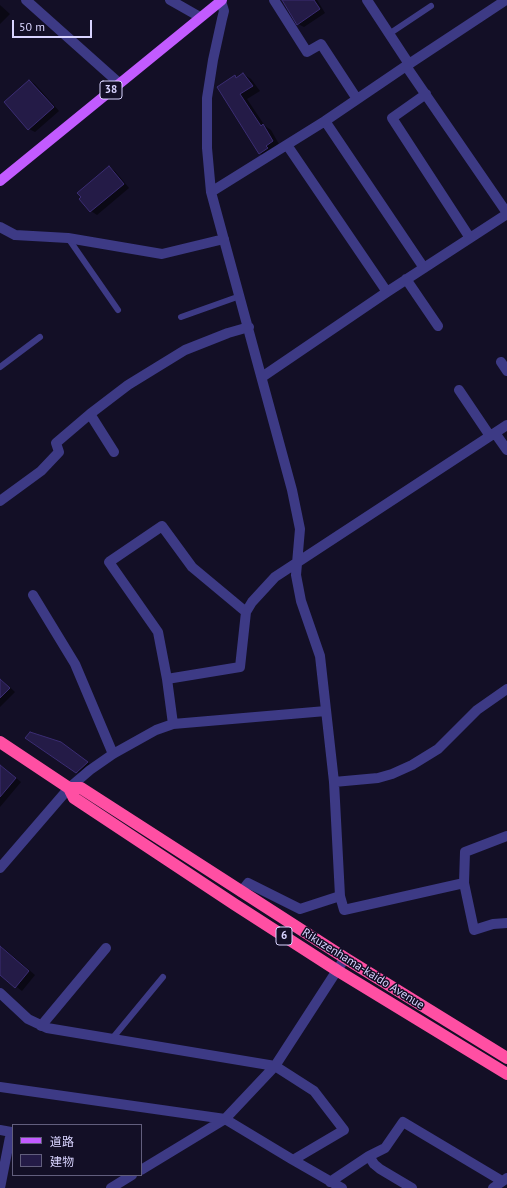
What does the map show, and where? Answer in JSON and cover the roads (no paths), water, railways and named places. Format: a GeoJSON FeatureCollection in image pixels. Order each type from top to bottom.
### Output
{"type":"FeatureCollection","features":[{"type":"Feature","properties":{"kind":"highway","name":"Rikuzenhama-kaido Avenue"},"geometry":{"type":"LineString","coordinates":[[0,742],[68,788],[74,798],[234,904],[338,971],[507,1074]]}},
{"type":"Feature","properties":{"kind":"highway","name":"Rikuzenhama-kaido Avenue"},"geometry":{"type":"LineString","coordinates":[[68,788],[81,788],[345,958],[507,1058]]}},
{"type":"Feature","properties":{"kind":"main road","name":"38"},"geometry":{"type":"LineString","coordinates":[[0,181],[221,0]]}},
{"type":"Feature","properties":{"kind":"street"},"geometry":{"type":"LineString","coordinates":[[26,0],[119,83]]}},
{"type":"Feature","properties":{"kind":"street"},"geometry":{"type":"LineString","coordinates":[[170,0],[200,17]]}},
{"type":"Feature","properties":{"kind":"street"},"geometry":{"type":"LineString","coordinates":[[221,0],[224,11],[213,60],[207,98],[207,148],[211,192],[249,327],[292,490],[300,529],[296,575],[301,601],[320,656],[334,782],[340,896],[344,910],[464,883]]}},
{"type":"Feature","properties":{"kind":"street"},"geometry":{"type":"LineString","coordinates":[[274,0],[307,52],[321,44],[358,99]]}},
{"type":"Feature","properties":{"kind":"street"},"geometry":{"type":"LineString","coordinates":[[262,377],[406,279],[507,213],[426,94],[367,0]]}},
{"type":"Feature","properties":{"kind":"street"},"geometry":{"type":"LineString","coordinates":[[211,192],[326,121],[506,0]]}},
{"type":"Feature","properties":{"kind":"street"},"geometry":{"type":"LineString","coordinates":[[426,94],[392,118],[470,238]]}},
{"type":"Feature","properties":{"kind":"street"},"geometry":{"type":"LineString","coordinates":[[326,121],[424,268]]}},
{"type":"Feature","properties":{"kind":"street"},"geometry":{"type":"LineString","coordinates":[[287,145],[387,292]]}},
{"type":"Feature","properties":{"kind":"street"},"geometry":{"type":"LineString","coordinates":[[0,226],[15,235],[68,238],[162,254],[224,239]]}},
{"type":"Feature","properties":{"kind":"street"},"geometry":{"type":"LineString","coordinates":[[406,279],[438,326]]}},
{"type":"Feature","properties":{"kind":"street"},"geometry":{"type":"LineString","coordinates":[[0,501],[41,471],[59,452],[56,443],[90,414],[128,386],[185,350],[228,333],[249,327]]}},
{"type":"Feature","properties":{"kind":"street"},"geometry":{"type":"LineString","coordinates":[[460,390],[492,434],[507,450]]}},
{"type":"Feature","properties":{"kind":"street"},"geometry":{"type":"LineString","coordinates":[[90,414],[114,452]]}},
{"type":"Feature","properties":{"kind":"street"},"geometry":{"type":"LineString","coordinates":[[167,679],[240,667],[246,612],[252,602],[275,577],[507,425]]}},
{"type":"Feature","properties":{"kind":"street"},"geometry":{"type":"LineString","coordinates":[[173,724],[167,679],[158,632],[109,562],[162,526],[192,567],[246,612]]}},
{"type":"Feature","properties":{"kind":"street"},"geometry":{"type":"LineString","coordinates":[[33,595],[75,664],[113,754]]}},
{"type":"Feature","properties":{"kind":"street"},"geometry":{"type":"LineString","coordinates":[[334,782],[378,778],[392,774],[412,765],[438,749],[477,710],[507,689]]}},
{"type":"Feature","properties":{"kind":"street"},"geometry":{"type":"LineString","coordinates":[[0,868],[68,788],[113,754],[156,730],[173,724],[326,711]]}},
{"type":"Feature","properties":{"kind":"street"},"geometry":{"type":"LineString","coordinates":[[507,836],[465,852],[464,883],[474,930],[493,924],[507,923]]}},
{"type":"Feature","properties":{"kind":"street"},"geometry":{"type":"LineString","coordinates":[[241,892],[248,883],[300,910],[340,896]]}},
{"type":"Feature","properties":{"kind":"street"},"geometry":{"type":"LineString","coordinates":[[41,1026],[106,948]]}},
{"type":"Feature","properties":{"kind":"street"},"geometry":{"type":"LineString","coordinates":[[142,1169],[225,1119],[275,1066],[345,958]]}},
{"type":"Feature","properties":{"kind":"street"},"geometry":{"type":"LineString","coordinates":[[0,993],[28,1019],[47,1028],[111,1040],[275,1066],[314,1091],[344,1130],[293,1160]]}},
{"type":"Feature","properties":{"kind":"street"},"geometry":{"type":"LineString","coordinates":[[0,1087],[225,1119],[342,1188]]}},
{"type":"Feature","properties":{"kind":"street"},"geometry":{"type":"LineString","coordinates":[[330,1182],[369,1156],[385,1148],[403,1122],[505,1180],[493,1188]]}},
{"type":"Feature","properties":{"kind":"street"},"geometry":{"type":"LineString","coordinates":[[0,1130],[11,1132],[0,1188]]}},
{"type":"Feature","properties":{"kind":"street"},"geometry":{"type":"LineString","coordinates":[[369,1156],[374,1164],[380,1169],[412,1188]]}},
{"type":"Feature","properties":{"kind":"street"},"geometry":{"type":"LineString","coordinates":[[111,1188],[130,1176]]}},
{"type":"Feature","properties":{"kind":"lane"},"geometry":{"type":"LineString","coordinates":[[389,34],[431,6]]}},
{"type":"Feature","properties":{"kind":"lane"},"geometry":{"type":"LineString","coordinates":[[68,238],[118,310]]}},
{"type":"Feature","properties":{"kind":"lane"},"geometry":{"type":"LineString","coordinates":[[181,317],[240,296]]}},
{"type":"Feature","properties":{"kind":"lane"},"geometry":{"type":"LineString","coordinates":[[0,367],[40,337]]}},
{"type":"Feature","properties":{"kind":"lane"},"geometry":{"type":"LineString","coordinates":[[111,1040],[163,977]]}}]}
